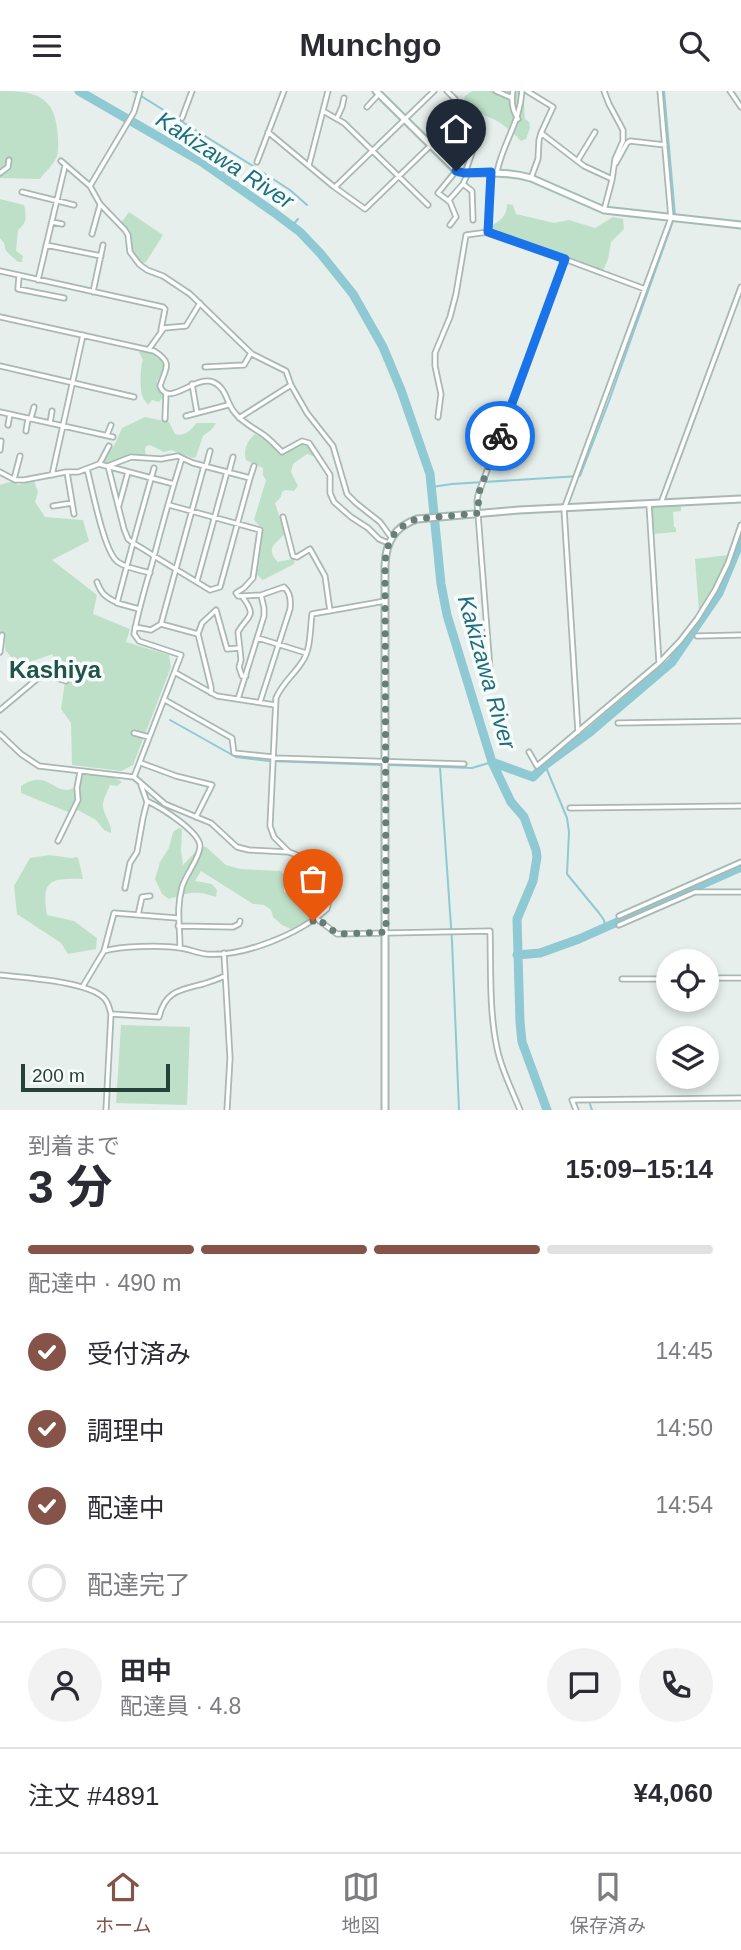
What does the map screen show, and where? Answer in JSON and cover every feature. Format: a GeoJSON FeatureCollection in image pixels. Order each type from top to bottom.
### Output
{"type":"FeatureCollection","features":[{"type":"Feature","properties":{"kind":"street"},"geometry":{"type":"LineString","coordinates":[[90,186],[134,112],[140,91]]}},
{"type":"Feature","properties":{"kind":"street"},"geometry":{"type":"LineString","coordinates":[[181,118],[192,91]]}},
{"type":"Feature","properties":{"kind":"street"},"geometry":{"type":"LineString","coordinates":[[257,162],[284,91]]}},
{"type":"Feature","properties":{"kind":"street"},"geometry":{"type":"LineString","coordinates":[[309,165],[327,91]]}},
{"type":"Feature","properties":{"kind":"street"},"geometry":{"type":"LineString","coordinates":[[334,187],[434,91]]}},
{"type":"Feature","properties":{"kind":"street"},"geometry":{"type":"LineString","coordinates":[[447,91],[455,99],[457,114],[473,125],[474,147],[463,184],[448,201]]}},
{"type":"Feature","properties":{"kind":"street"},"geometry":{"type":"LineString","coordinates":[[496,91],[512,98]]}},
{"type":"Feature","properties":{"kind":"street"},"geometry":{"type":"LineString","coordinates":[[513,91],[514,113],[518,119]]}},
{"type":"Feature","properties":{"kind":"street"},"geometry":{"type":"LineString","coordinates":[[488,232],[494,172],[518,119],[522,91]]}},
{"type":"Feature","properties":{"kind":"street"},"geometry":{"type":"LineString","coordinates":[[527,91],[553,107],[541,133],[538,159],[531,178]]}},
{"type":"Feature","properties":{"kind":"street"},"geometry":{"type":"LineString","coordinates":[[604,91],[624,130],[604,210]]}},
{"type":"Feature","properties":{"kind":"street"},"geometry":{"type":"LineString","coordinates":[[578,732],[564,509],[673,218],[660,91]]}},
{"type":"Feature","properties":{"kind":"street"},"geometry":{"type":"LineString","coordinates":[[730,91],[741,107]]}},
{"type":"Feature","properties":{"kind":"street"},"geometry":{"type":"LineString","coordinates":[[367,107],[378,93],[456,171],[519,174],[604,210],[741,225]]}},
{"type":"Feature","properties":{"kind":"street"},"geometry":{"type":"LineString","coordinates":[[337,118],[344,98]]}},
{"type":"Feature","properties":{"kind":"street"},"geometry":{"type":"LineString","coordinates":[[323,111],[344,123],[428,205]]}},
{"type":"Feature","properties":{"kind":"street"},"geometry":{"type":"LineString","coordinates":[[268,132],[365,209],[430,146]]}},
{"type":"Feature","properties":{"kind":"street"},"geometry":{"type":"LineString","coordinates":[[578,161],[595,132]]}},
{"type":"Feature","properties":{"kind":"street"},"geometry":{"type":"LineString","coordinates":[[541,133],[584,166],[612,180]]}},
{"type":"Feature","properties":{"kind":"street"},"geometry":{"type":"LineString","coordinates":[[614,164],[630,141],[665,145]]}},
{"type":"Feature","properties":{"kind":"street"},"geometry":{"type":"LineString","coordinates":[[0,173],[8,167],[9,160]]}},
{"type":"Feature","properties":{"kind":"street"},"geometry":{"type":"LineString","coordinates":[[61,161],[90,186],[100,204],[125,230],[130,252],[139,264],[169,279],[190,294],[251,353],[286,370],[291,385],[307,412],[330,440],[347,494],[380,522],[390,540]]}},
{"type":"Feature","properties":{"kind":"street"},"geometry":{"type":"LineString","coordinates":[[38,280],[65,166]]}},
{"type":"Feature","properties":{"kind":"street"},"geometry":{"type":"LineString","coordinates":[[450,225],[456,217],[448,201],[438,193],[456,171]]}},
{"type":"Feature","properties":{"kind":"street"},"geometry":{"type":"LineString","coordinates":[[463,184],[472,191],[473,220]]}},
{"type":"Feature","properties":{"kind":"street"},"geometry":{"type":"LineString","coordinates":[[22,192],[74,205]]}},
{"type":"Feature","properties":{"kind":"street"},"geometry":{"type":"LineString","coordinates":[[92,233],[100,204]]}},
{"type":"Feature","properties":{"kind":"street"},"geometry":{"type":"LineString","coordinates":[[52,222],[62,224]]}},
{"type":"Feature","properties":{"kind":"street"},"geometry":{"type":"LineString","coordinates":[[438,417],[441,394],[435,353],[453,306],[467,235],[488,232],[645,289]]}},
{"type":"Feature","properties":{"kind":"street"},"geometry":{"type":"LineString","coordinates":[[46,245],[101,256]]}},
{"type":"Feature","properties":{"kind":"street"},"geometry":{"type":"LineString","coordinates":[[93,292],[103,245]]}},
{"type":"Feature","properties":{"kind":"street"},"geometry":{"type":"LineString","coordinates":[[490,669],[478,495],[565,259]]}},
{"type":"Feature","properties":{"kind":"street"},"geometry":{"type":"LineString","coordinates":[[0,271],[163,307],[165,309],[161,330],[149,349]]}},
{"type":"Feature","properties":{"kind":"street"},"geometry":{"type":"LineString","coordinates":[[19,276],[18,289],[64,298]]}},
{"type":"Feature","properties":{"kind":"street"},"geometry":{"type":"LineString","coordinates":[[661,503],[741,287]]}},
{"type":"Feature","properties":{"kind":"street"},"geometry":{"type":"LineString","coordinates":[[161,330],[186,325],[200,303]]}},
{"type":"Feature","properties":{"kind":"street"},"geometry":{"type":"LineString","coordinates":[[0,317],[149,349],[159,354],[166,364],[166,373],[160,386],[166,393],[178,393],[192,384],[213,382],[223,390],[229,405],[239,418],[282,451],[302,441],[309,443],[330,475],[330,493],[334,502],[379,539],[390,540]]}},
{"type":"Feature","properties":{"kind":"street"},"geometry":{"type":"LineString","coordinates":[[52,475],[83,335]]}},
{"type":"Feature","properties":{"kind":"street"},"geometry":{"type":"LineString","coordinates":[[205,367],[244,365],[251,353]]}},
{"type":"Feature","properties":{"kind":"street"},"geometry":{"type":"LineString","coordinates":[[0,366],[134,397]]}},
{"type":"Feature","properties":{"kind":"street"},"geometry":{"type":"LineString","coordinates":[[192,384],[197,413]]}},
{"type":"Feature","properties":{"kind":"street"},"geometry":{"type":"LineString","coordinates":[[239,418],[291,385]]}},
{"type":"Feature","properties":{"kind":"street"},"geometry":{"type":"LineString","coordinates":[[165,419],[166,393]]}},
{"type":"Feature","properties":{"kind":"street"},"geometry":{"type":"LineString","coordinates":[[186,416],[229,405]]}},
{"type":"Feature","properties":{"kind":"street"},"geometry":{"type":"LineString","coordinates":[[26,431],[34,407]]}},
{"type":"Feature","properties":{"kind":"street"},"geometry":{"type":"LineString","coordinates":[[49,423],[52,411]]}},
{"type":"Feature","properties":{"kind":"street"},"geometry":{"type":"LineString","coordinates":[[0,412],[110,436],[111,425]]}},
{"type":"Feature","properties":{"kind":"street"},"geometry":{"type":"LineString","coordinates":[[8,425],[10,414]]}},
{"type":"Feature","properties":{"kind":"street"},"geometry":{"type":"LineString","coordinates":[[0,450],[1,441]]}},
{"type":"Feature","properties":{"kind":"street"},"geometry":{"type":"LineString","coordinates":[[99,464],[109,446]]}},
{"type":"Feature","properties":{"kind":"street"},"geometry":{"type":"LineString","coordinates":[[161,624],[210,451]]}},
{"type":"Feature","properties":{"kind":"street"},"geometry":{"type":"LineString","coordinates":[[14,479],[20,456]]}},
{"type":"Feature","properties":{"kind":"street"},"geometry":{"type":"LineString","coordinates":[[108,466],[131,457],[161,459],[178,456],[193,464],[250,478]]}},
{"type":"Feature","properties":{"kind":"street"},"geometry":{"type":"LineString","coordinates":[[197,581],[233,457]]}},
{"type":"Feature","properties":{"kind":"street"},"geometry":{"type":"LineString","coordinates":[[134,777],[181,655],[139,641],[134,634],[182,458]]}},
{"type":"Feature","properties":{"kind":"street"},"geometry":{"type":"LineString","coordinates":[[0,472],[14,479],[24,480],[78,472],[99,464],[174,484]]}},
{"type":"Feature","properties":{"kind":"street"},"geometry":{"type":"LineString","coordinates":[[108,466],[128,539],[211,590],[220,587],[254,466]]}},
{"type":"Feature","properties":{"kind":"street"},"geometry":{"type":"LineString","coordinates":[[117,603],[154,468]]}},
{"type":"Feature","properties":{"kind":"street"},"geometry":{"type":"LineString","coordinates":[[87,469],[103,535],[112,556],[118,563],[149,573]]}},
{"type":"Feature","properties":{"kind":"street"},"geometry":{"type":"LineString","coordinates":[[118,507],[128,471]]}},
{"type":"Feature","properties":{"kind":"street"},"geometry":{"type":"LineString","coordinates":[[67,472],[74,514]]}},
{"type":"Feature","properties":{"kind":"street"},"geometry":{"type":"LineString","coordinates":[[385,1110],[385,601],[386,556],[390,540],[402,526],[417,519],[519,510],[741,499]]}},
{"type":"Feature","properties":{"kind":"street"},"geometry":{"type":"LineString","coordinates":[[53,506],[72,503]]}},
{"type":"Feature","properties":{"kind":"street"},"geometry":{"type":"LineString","coordinates":[[649,504],[660,663]]}},
{"type":"Feature","properties":{"kind":"street"},"geometry":{"type":"LineString","coordinates":[[169,505],[260,530],[253,578],[236,593],[238,596],[261,595],[282,587],[288,591],[290,604],[260,702]]}},
{"type":"Feature","properties":{"kind":"street"},"geometry":{"type":"LineString","coordinates":[[283,517],[293,557],[310,549],[325,576],[330,611]]}},
{"type":"Feature","properties":{"kind":"street"},"geometry":{"type":"LineString","coordinates":[[528,752],[537,766],[660,663],[697,619],[715,590],[741,525]]}},
{"type":"Feature","properties":{"kind":"street"},"geometry":{"type":"LineString","coordinates":[[97,582],[106,598],[139,609]]}},
{"type":"Feature","properties":{"kind":"street"},"geometry":{"type":"LineString","coordinates":[[238,699],[265,612],[261,595]]}},
{"type":"Feature","properties":{"kind":"street"},"geometry":{"type":"LineString","coordinates":[[242,596],[251,614],[239,630],[242,660],[239,667],[242,676],[246,676]]}},
{"type":"Feature","properties":{"kind":"street"},"geometry":{"type":"LineString","coordinates":[[289,852],[271,831],[275,705],[283,684],[307,654],[312,614],[385,601]]}},
{"type":"Feature","properties":{"kind":"street"},"geometry":{"type":"LineString","coordinates":[[211,693],[198,634],[202,623],[216,610],[227,649],[240,647]]}},
{"type":"Feature","properties":{"kind":"street"},"geometry":{"type":"LineString","coordinates":[[135,627],[148,630],[161,624],[198,634]]}},
{"type":"Feature","properties":{"kind":"street"},"geometry":{"type":"LineString","coordinates":[[0,652],[2,635]]}},
{"type":"Feature","properties":{"kind":"street"},"geometry":{"type":"LineString","coordinates":[[697,636],[741,635]]}},
{"type":"Feature","properties":{"kind":"street"},"geometry":{"type":"LineString","coordinates":[[258,638],[307,654]]}},
{"type":"Feature","properties":{"kind":"street"},"geometry":{"type":"LineString","coordinates":[[176,673],[220,697],[275,705]]}},
{"type":"Feature","properties":{"kind":"street"},"geometry":{"type":"LineString","coordinates":[[0,710],[37,679],[47,675],[66,681]]}},
{"type":"Feature","properties":{"kind":"street"},"geometry":{"type":"LineString","coordinates":[[165,700],[232,738],[234,753],[273,757],[464,764]]}},
{"type":"Feature","properties":{"kind":"street"},"geometry":{"type":"LineString","coordinates":[[618,723],[741,721]]}},
{"type":"Feature","properties":{"kind":"street"},"geometry":{"type":"LineString","coordinates":[[134,733],[149,737]]}},
{"type":"Feature","properties":{"kind":"street"},"geometry":{"type":"LineString","coordinates":[[0,734],[21,754],[39,766],[134,777],[165,804],[211,823],[232,844],[242,849],[289,852],[314,863],[325,875],[330,902],[327,909],[317,918],[249,949],[224,953],[205,953],[180,947],[104,951]]}},
{"type":"Feature","properties":{"kind":"street"},"geometry":{"type":"LineString","coordinates":[[141,763],[212,785],[196,817]]}},
{"type":"Feature","properties":{"kind":"street"},"geometry":{"type":"LineString","coordinates":[[58,841],[78,800],[80,772]]}},
{"type":"Feature","properties":{"kind":"street"},"geometry":{"type":"LineString","coordinates":[[140,783],[148,801],[187,828],[200,844],[184,882],[177,918],[180,947]]}},
{"type":"Feature","properties":{"kind":"street"},"geometry":{"type":"LineString","coordinates":[[125,888],[130,863],[137,852],[142,818],[148,801]]}},
{"type":"Feature","properties":{"kind":"street"},"geometry":{"type":"LineString","coordinates":[[570,808],[741,806]]}},
{"type":"Feature","properties":{"kind":"street"},"geometry":{"type":"LineString","coordinates":[[619,916],[741,862]]}},
{"type":"Feature","properties":{"kind":"street"},"geometry":{"type":"LineString","coordinates":[[620,925],[695,892],[741,892]]}},
{"type":"Feature","properties":{"kind":"street"},"geometry":{"type":"LineString","coordinates":[[138,915],[142,897],[150,897]]}},
{"type":"Feature","properties":{"kind":"street"},"geometry":{"type":"LineString","coordinates":[[83,986],[104,951],[114,913],[177,918]]}},
{"type":"Feature","properties":{"kind":"street"},"geometry":{"type":"LineString","coordinates":[[317,918],[337,934],[490,931],[497,1048],[520,1110]]}},
{"type":"Feature","properties":{"kind":"street"},"geometry":{"type":"LineString","coordinates":[[178,926],[233,927],[240,921]]}},
{"type":"Feature","properties":{"kind":"street"},"geometry":{"type":"LineString","coordinates":[[224,953],[230,1058],[226,1110]]}},
{"type":"Feature","properties":{"kind":"street"},"geometry":{"type":"LineString","coordinates":[[0,975],[83,986],[108,1003],[111,1014],[106,1110]]}},
{"type":"Feature","properties":{"kind":"street"},"geometry":{"type":"LineString","coordinates":[[111,1014],[159,1017],[167,998],[179,990],[225,976]]}},
{"type":"Feature","properties":{"kind":"street"},"geometry":{"type":"LineString","coordinates":[[719,978],[741,978]]}},
{"type":"Feature","properties":{"kind":"street"},"geometry":{"type":"LineString","coordinates":[[622,979],[656,979]]}},
{"type":"Feature","properties":{"kind":"street"},"geometry":{"type":"LineString","coordinates":[[576,1110],[572,1100],[741,1098]]}},
{"type":"Feature","properties":{"kind":"green space"},"geometry":{"type":"Polygon","coordinates":[[[0,91],[30,93],[51,107],[57,128],[58,153],[40,179],[0,178],[0,91]]]}},
{"type":"Feature","properties":{"kind":"green space"},"geometry":{"type":"Polygon","coordinates":[[[472,91],[493,91],[498,94],[503,91],[523,91],[525,119],[530,128],[526,139],[521,141],[501,123],[466,105],[463,102],[465,96],[472,91]]]}},
{"type":"Feature","properties":{"kind":"green space"},"geometry":{"type":"Polygon","coordinates":[[[0,199],[24,205],[26,219],[18,230],[16,251],[23,256],[22,262],[18,262],[6,251],[0,238],[0,199]]]}},
{"type":"Feature","properties":{"kind":"green space"},"geometry":{"type":"Polygon","coordinates":[[[507,204],[513,205],[516,214],[554,223],[569,220],[595,228],[613,217],[623,219],[624,229],[611,242],[603,271],[495,234],[491,226],[502,218],[507,204]]]}},
{"type":"Feature","properties":{"kind":"green space"},"geometry":{"type":"Polygon","coordinates":[[[129,212],[163,235],[143,263],[135,254],[128,233],[121,223],[129,212]]]}},
{"type":"Feature","properties":{"kind":"green space"},"geometry":{"type":"Polygon","coordinates":[[[139,352],[155,355],[166,366],[157,381],[158,389],[164,396],[159,402],[152,400],[148,405],[142,396],[143,360],[139,352]]]}},
{"type":"Feature","properties":{"kind":"green space"},"geometry":{"type":"Polygon","coordinates":[[[145,417],[169,422],[178,435],[187,432],[196,423],[216,423],[203,436],[196,457],[171,450],[164,452],[150,445],[146,446],[146,456],[134,455],[107,464],[104,461],[122,428],[145,417]]]}},
{"type":"Feature","properties":{"kind":"green space"},"geometry":{"type":"Polygon","coordinates":[[[255,434],[284,453],[303,442],[307,443],[316,457],[307,454],[293,464],[291,472],[298,486],[294,491],[282,492],[275,503],[285,533],[273,546],[272,553],[278,562],[292,559],[294,564],[263,580],[257,575],[262,532],[254,520],[266,480],[263,468],[246,460],[245,456],[246,446],[255,434]]]}},
{"type":"Feature","properties":{"kind":"green space"},"geometry":{"type":"Polygon","coordinates":[[[13,481],[18,485],[34,481],[38,492],[35,502],[45,517],[83,520],[89,541],[52,560],[97,595],[93,614],[130,629],[126,642],[169,655],[171,667],[133,765],[121,771],[72,765],[71,723],[61,709],[65,682],[51,672],[53,654],[26,663],[16,662],[5,650],[5,634],[0,634],[0,485],[13,481]]]}},
{"type":"Feature","properties":{"kind":"green space"},"geometry":{"type":"Polygon","coordinates":[[[681,505],[681,511],[673,512],[676,532],[653,534],[652,507],[681,505]]]}},
{"type":"Feature","properties":{"kind":"green space"},"geometry":{"type":"Polygon","coordinates":[[[729,555],[718,579],[699,611],[695,559],[729,555]]]}},
{"type":"Feature","properties":{"kind":"green space"},"geometry":{"type":"Polygon","coordinates":[[[79,775],[106,776],[122,782],[117,786],[110,785],[103,803],[111,833],[104,830],[96,820],[74,808],[68,812],[21,793],[21,786],[39,780],[63,790],[69,789],[77,786],[79,775]]]}},
{"type":"Feature","properties":{"kind":"green space"},"geometry":{"type":"Polygon","coordinates":[[[182,829],[183,865],[200,847],[206,847],[226,865],[240,869],[281,871],[285,877],[284,892],[322,896],[318,915],[291,929],[273,917],[271,910],[264,905],[253,904],[201,871],[195,881],[212,884],[217,890],[216,897],[192,893],[169,899],[162,894],[155,879],[173,832],[182,829]]]}},
{"type":"Feature","properties":{"kind":"green space"},"geometry":{"type":"Polygon","coordinates":[[[49,855],[78,857],[83,879],[63,879],[50,883],[45,894],[47,915],[74,921],[97,938],[96,949],[68,954],[61,943],[17,914],[14,886],[30,858],[49,855]]]}},
{"type":"Feature","properties":{"kind":"green space"},"geometry":{"type":"Polygon","coordinates":[[[121,1025],[190,1027],[187,1105],[116,1103],[121,1025]]]}},
{"type":"Feature","properties":{"kind":"waterway","name":"Kakizawa River"},"geometry":{"type":"LineString","coordinates":[[79,91],[202,162],[300,232],[353,294],[383,347],[430,474],[441,584],[447,615],[492,762],[511,802],[524,817],[536,850],[533,881],[517,919],[520,1022],[522,1042],[547,1110]]}},
{"type":"Feature","properties":{"kind":"waterway"},"geometry":{"type":"LineString","coordinates":[[133,91],[290,190],[307,205]]}},
{"type":"Feature","properties":{"kind":"waterway"},"geometry":{"type":"LineString","coordinates":[[664,91],[675,215]]}},
{"type":"Feature","properties":{"kind":"waterway"},"geometry":{"type":"LineString","coordinates":[[292,226],[298,219]]}},
{"type":"Feature","properties":{"kind":"waterway"},"geometry":{"type":"LineString","coordinates":[[432,487],[580,476],[673,221]]}},
{"type":"Feature","properties":{"kind":"waterway"},"geometry":{"type":"LineString","coordinates":[[492,762],[533,777],[672,662],[719,593],[741,540]]}},
{"type":"Feature","properties":{"kind":"waterway"},"geometry":{"type":"LineString","coordinates":[[170,720],[236,757],[269,761],[383,765]]}},
{"type":"Feature","properties":{"kind":"waterway"},"geometry":{"type":"LineString","coordinates":[[389,765],[472,768],[492,762]]}},
{"type":"Feature","properties":{"kind":"waterway"},"geometry":{"type":"LineString","coordinates":[[545,765],[567,818],[567,874],[599,913],[605,927]]}},
{"type":"Feature","properties":{"kind":"waterway"},"geometry":{"type":"LineString","coordinates":[[440,767],[452,941],[459,1110]]}},
{"type":"Feature","properties":{"kind":"waterway"},"geometry":{"type":"LineString","coordinates":[[517,955],[540,953],[579,939],[741,867]]}},
{"type":"Feature","properties":{"kind":"waterway"},"geometry":{"type":"LineString","coordinates":[[590,1104],[592,1110]]}},
{"type":"Feature","properties":{"kind":"way so far"},"geometry":{"type":"LineString","coordinates":[[313,921],[317,918],[337,934],[386,932],[387,546],[394,533],[417,519],[479,513],[478,495],[500,436]]}},
{"type":"Feature","properties":{"kind":"district","name":"Kashiya"},"geometry":{"type":"Point","coordinates":[55,669]}},
{"type":"Feature","properties":{"kind":"route"},"geometry":{"type":"LineString","coordinates":[[456,171],[491,172],[488,232],[565,259],[500,436]]}}]}
